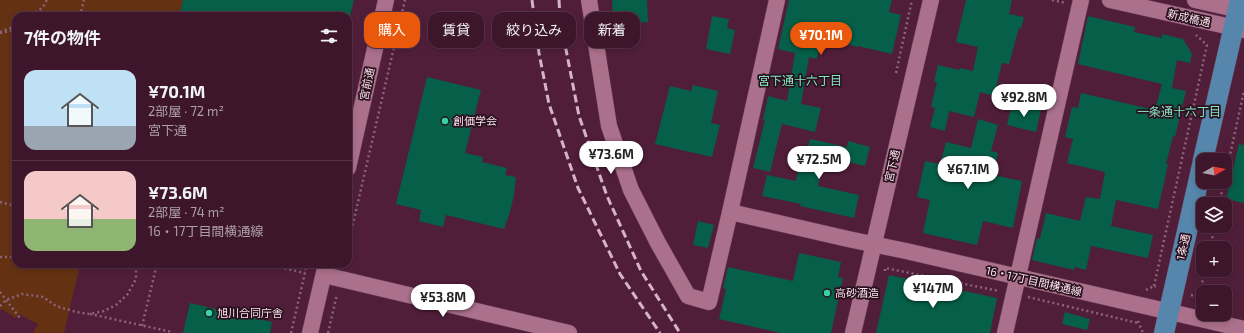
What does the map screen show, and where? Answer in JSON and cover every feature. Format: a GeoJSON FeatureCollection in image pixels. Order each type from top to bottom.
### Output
{"type":"FeatureCollection","features":[{"type":"Feature","properties":{"kind":"main road","name":"1条通"},"geometry":{"type":"LineString","coordinates":[[1205,153],[1240,16]]}},
{"type":"Feature","properties":{"kind":"main road","name":"1条通"},"geometry":{"type":"LineString","coordinates":[[1164,333],[1197,189]]}},
{"type":"Feature","properties":{"kind":"street","name":"宮前通"},"geometry":{"type":"LineString","coordinates":[[352,150],[386,0]]}},
{"type":"Feature","properties":{"kind":"street"},"geometry":{"type":"LineString","coordinates":[[589,0],[609,126],[631,190],[658,243],[688,296],[709,302],[777,0]]}},
{"type":"Feature","properties":{"kind":"street","name":"宮下通"},"geometry":{"type":"LineString","coordinates":[[853,333],[931,0]]}},
{"type":"Feature","properties":{"kind":"street","name":"新成橋通"},"geometry":{"type":"LineString","coordinates":[[1110,0],[1240,16]]}},
{"type":"Feature","properties":{"kind":"street","name":"新成橋通"},"geometry":{"type":"LineString","coordinates":[[1195,0],[1240,16]]}},
{"type":"Feature","properties":{"kind":"street"},"geometry":{"type":"LineString","coordinates":[[1005,333],[1080,3]]}},
{"type":"Feature","properties":{"kind":"street","name":"16・17丁目間横通線"},"geometry":{"type":"LineString","coordinates":[[730,212],[1244,330]]}},
{"type":"Feature","properties":{"kind":"street"},"geometry":{"type":"LineString","coordinates":[[310,333],[325,270],[340,279],[569,333]]}},
{"type":"Feature","properties":{"kind":"path"},"geometry":{"type":"LineString","coordinates":[[37,12],[43,7],[47,0]]}},
{"type":"Feature","properties":{"kind":"path"},"geometry":{"type":"LineString","coordinates":[[81,12],[84,0]]}},
{"type":"Feature","properties":{"kind":"path"},"geometry":{"type":"LineString","coordinates":[[352,228],[405,0]]}},
{"type":"Feature","properties":{"kind":"path"},"geometry":{"type":"LineString","coordinates":[[1052,0],[1080,3]]}},
{"type":"Feature","properties":{"kind":"path"},"geometry":{"type":"LineString","coordinates":[[0,32],[12,28]]}},
{"type":"Feature","properties":{"kind":"path"},"geometry":{"type":"LineString","coordinates":[[0,32],[12,30]]}},
{"type":"Feature","properties":{"kind":"path"},"geometry":{"type":"LineString","coordinates":[[1144,292],[1154,286],[1207,45],[1194,32]]}},
{"type":"Feature","properties":{"kind":"path"},"geometry":{"type":"LineString","coordinates":[[1230,153],[1244,91]]}},
{"type":"Feature","properties":{"kind":"path"},"geometry":{"type":"LineString","coordinates":[[0,202],[12,205]]}},
{"type":"Feature","properties":{"kind":"path"},"geometry":{"type":"LineString","coordinates":[[0,257],[12,257]]}},
{"type":"Feature","properties":{"kind":"path"},"geometry":{"type":"LineString","coordinates":[[90,314],[104,311],[116,305],[127,295],[136,279],[136,268]]}},
{"type":"Feature","properties":{"kind":"path"},"geometry":{"type":"LineString","coordinates":[[142,326],[156,268]]}},
{"type":"Feature","properties":{"kind":"path"},"geometry":{"type":"LineString","coordinates":[[283,268],[305,273]]}},
{"type":"Feature","properties":{"kind":"path"},"geometry":{"type":"LineString","coordinates":[[291,333],[306,268]]}},
{"type":"Feature","properties":{"kind":"path"},"geometry":{"type":"LineString","coordinates":[[884,275],[886,268],[1014,294],[1138,323],[1144,333]]}},
{"type":"Feature","properties":{"kind":"path"},"geometry":{"type":"LineString","coordinates":[[328,333],[340,279]]}},
{"type":"Feature","properties":{"kind":"path"},"geometry":{"type":"LineString","coordinates":[[0,292],[20,318]]}},
{"type":"Feature","properties":{"kind":"path"},"geometry":{"type":"LineString","coordinates":[[0,306],[6,300],[22,294],[43,297],[56,306],[76,312],[172,332]]}},
{"type":"Feature","properties":{"kind":"shaded area"},"geometry":{"type":"Polygon","coordinates":[[[0,0],[183,0],[180,12],[12,12],[12,268],[79,268],[64,333],[33,333],[38,324],[19,314],[15,318],[2,309],[0,311],[0,0]]]}},
{"type":"Feature","properties":{"kind":"building"},"geometry":{"type":"Polygon","coordinates":[[[183,0],[354,0],[351,12],[180,12],[183,0]]]}},
{"type":"Feature","properties":{"kind":"building"},"geometry":{"type":"Polygon","coordinates":[[[612,0],[647,0],[648,22],[640,22],[640,12],[612,12],[612,0]]]}},
{"type":"Feature","properties":{"kind":"building"},"geometry":{"type":"Polygon","coordinates":[[[789,0],[892,0],[889,12],[901,15],[892,54],[821,38],[817,59],[809,57],[801,104],[821,108],[815,132],[782,124],[770,172],[753,168],[765,120],[763,120],[768,96],[787,101],[795,53],[778,49],[789,0]]]}},
{"type":"Feature","properties":{"kind":"building"},"geometry":{"type":"Polygon","coordinates":[[[966,0],[1012,0],[1009,14],[1024,17],[1021,29],[1019,28],[1009,64],[1002,63],[994,96],[980,92],[974,117],[949,111],[945,131],[930,127],[935,108],[931,107],[937,82],[934,82],[938,65],[959,70],[960,68],[973,71],[978,47],[956,42],[966,0]]]}},
{"type":"Feature","properties":{"kind":"building"},"geometry":{"type":"Polygon","coordinates":[[[712,16],[729,19],[727,28],[735,30],[730,54],[706,49],[712,16]]]}},
{"type":"Feature","properties":{"kind":"building"},"geometry":{"type":"Polygon","coordinates":[[[1088,16],[1135,27],[1134,32],[1162,38],[1162,34],[1183,39],[1192,54],[1190,63],[1177,60],[1172,88],[1186,91],[1175,137],[1173,136],[1166,164],[1168,165],[1158,209],[1116,200],[1111,226],[1153,235],[1148,258],[1091,246],[1086,270],[1075,267],[1074,270],[1032,260],[1037,238],[1040,239],[1046,213],[1080,221],[1086,197],[1100,199],[1105,172],[1067,163],[1073,139],[1065,137],[1072,107],[1078,108],[1081,93],[1155,110],[1162,84],[1078,64],[1088,16]]]}},
{"type":"Feature","properties":{"kind":"building","name":"創価学会"},"geometry":{"type":"Polygon","coordinates":[[[427,77],[481,90],[465,153],[483,157],[482,162],[507,168],[505,175],[516,177],[514,195],[504,229],[446,215],[443,227],[419,221],[421,210],[396,204],[427,77]]]}},
{"type":"Feature","properties":{"kind":"building"},"geometry":{"type":"Polygon","coordinates":[[[693,85],[718,91],[711,123],[720,125],[712,157],[655,144],[670,86],[691,91],[693,85]]]}},
{"type":"Feature","properties":{"kind":"building"},"geometry":{"type":"Polygon","coordinates":[[[1012,104],[1041,110],[1036,132],[1007,125],[1012,104]]]}},
{"type":"Feature","properties":{"kind":"building"},"geometry":{"type":"Polygon","coordinates":[[[978,119],[998,125],[991,151],[998,153],[993,175],[1022,181],[1013,228],[983,221],[977,245],[923,233],[930,200],[917,197],[925,161],[940,164],[946,142],[971,148],[978,119]]]}},
{"type":"Feature","properties":{"kind":"building"},"geometry":{"type":"Polygon","coordinates":[[[810,139],[847,147],[848,141],[870,147],[865,166],[824,157],[818,186],[859,195],[854,218],[800,206],[801,204],[762,196],[767,175],[796,181],[800,161],[804,162],[810,139]]]}},
{"type":"Feature","properties":{"kind":"building"},"geometry":{"type":"Polygon","coordinates":[[[1239,144],[1244,145],[1244,203],[1232,200],[1232,197],[1226,197],[1228,189],[1232,189],[1232,174],[1239,144]]]}},
{"type":"Feature","properties":{"kind":"building"},"geometry":{"type":"Polygon","coordinates":[[[698,221],[714,225],[708,248],[693,245],[698,221]]]}},
{"type":"Feature","properties":{"kind":"building"},"geometry":{"type":"Polygon","coordinates":[[[799,253],[841,262],[838,277],[843,278],[831,333],[781,333],[719,319],[726,289],[723,288],[728,267],[793,281],[799,253]]]}},
{"type":"Feature","properties":{"kind":"building"},"geometry":{"type":"Polygon","coordinates":[[[889,275],[997,298],[990,333],[876,333],[889,275]]]}},
{"type":"Feature","properties":{"kind":"building","name":"旭川合同庁舎"},"geometry":{"type":"Polygon","coordinates":[[[190,303],[272,322],[270,333],[183,333],[190,303]]]}},
{"type":"Feature","properties":{"kind":"building"},"geometry":{"type":"Polygon","coordinates":[[[1065,312],[1090,319],[1087,330],[1062,324],[1065,312]]]}},
{"type":"Feature","properties":{"kind":"railway"},"geometry":{"type":"LineString","coordinates":[[532,0],[539,53],[549,104],[578,188],[620,274],[660,333]]}},
{"type":"Feature","properties":{"kind":"railway"},"geometry":{"type":"LineString","coordinates":[[559,0],[560,19],[579,116],[607,196],[641,271],[680,333]]}},
{"type":"Feature","properties":{"kind":"place","name":"創価学会"},"geometry":{"type":"Point","coordinates":[445,121]}},
{"type":"Feature","properties":{"kind":"place","name":"高砂酒造"},"geometry":{"type":"Point","coordinates":[827,293]}},
{"type":"Feature","properties":{"kind":"place","name":"旭川合同庁舎"},"geometry":{"type":"Point","coordinates":[209,313]}},
{"type":"Feature","properties":{"kind":"district","name":"宮下通十六丁目"},"geometry":{"type":"Point","coordinates":[800,81]}},
{"type":"Feature","properties":{"kind":"district","name":"一条通十六丁目"},"geometry":{"type":"Point","coordinates":[1179,112]}}]}
